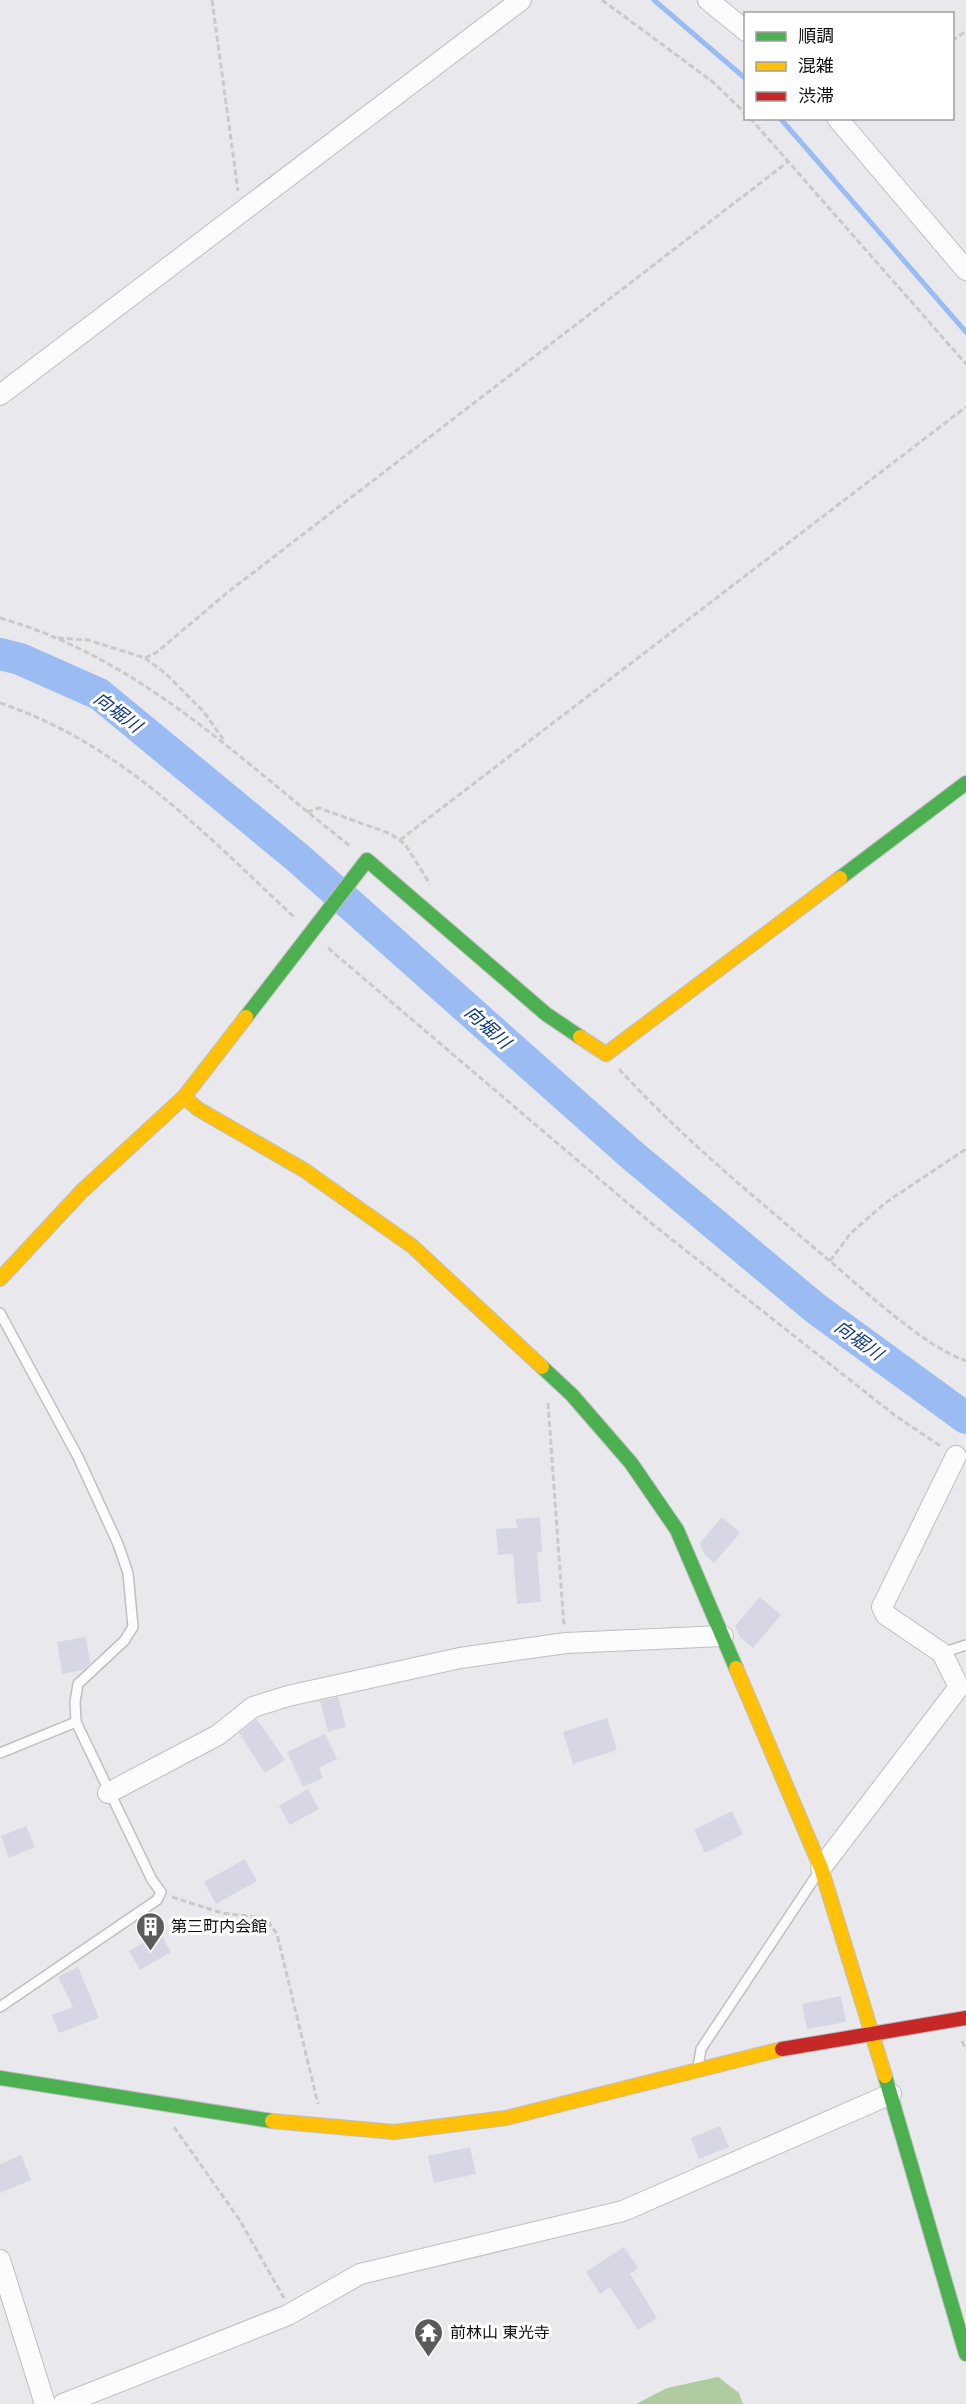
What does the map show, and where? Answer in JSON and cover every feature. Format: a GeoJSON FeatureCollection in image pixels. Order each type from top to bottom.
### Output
{"type":"FeatureCollection","features":[{"type":"Feature","properties":{"kind":"street"},"geometry":{"type":"LineString","coordinates":[[0,395],[521,0]]}},
{"type":"Feature","properties":{"kind":"street"},"geometry":{"type":"LineString","coordinates":[[708,0],[744,29]]}},
{"type":"Feature","properties":{"kind":"street"},"geometry":{"type":"LineString","coordinates":[[839,120],[966,270]]}},
{"type":"Feature","properties":{"kind":"street"},"geometry":{"type":"LineString","coordinates":[[0,1279],[82,1191],[184,1097],[364,865],[546,1014],[606,1054],[966,783]]}},
{"type":"Feature","properties":{"kind":"street"},"geometry":{"type":"LineString","coordinates":[[184,1097],[198,1109],[304,1170],[412,1246],[572,1395],[630,1463],[677,1530],[821,1868],[891,2094],[966,2354]]}},
{"type":"Feature","properties":{"kind":"street"},"geometry":{"type":"LineString","coordinates":[[821,1868],[959,1687],[942,1653],[886,1615],[882,1607],[956,1456]]}},
{"type":"Feature","properties":{"kind":"street"},"geometry":{"type":"LineString","coordinates":[[108,1793],[218,1735],[253,1707],[298,1694],[460,1658],[566,1644],[723,1636]]}},
{"type":"Feature","properties":{"kind":"street"},"geometry":{"type":"LineString","coordinates":[[0,2078],[288,2124],[394,2132],[506,2118],[778,2050],[872,2036],[966,2018]]}},
{"type":"Feature","properties":{"kind":"street"},"geometry":{"type":"LineString","coordinates":[[63,2404],[293,2312],[360,2274],[623,2211],[891,2094]]}},
{"type":"Feature","properties":{"kind":"street"},"geometry":{"type":"LineString","coordinates":[[0,2260],[45,2404]]}},
{"type":"Feature","properties":{"kind":"lane"},"geometry":{"type":"LineString","coordinates":[[0,1313],[78,1457],[118,1544],[128,1573],[133,1627],[124,1641],[78,1684],[75,1702],[76,1722],[108,1793],[152,1880],[161,1892],[157,1900],[0,2007]]}},
{"type":"Feature","properties":{"kind":"lane"},"geometry":{"type":"LineString","coordinates":[[942,1653],[966,1645]]}},
{"type":"Feature","properties":{"kind":"lane"},"geometry":{"type":"LineString","coordinates":[[0,1753],[76,1722]]}},
{"type":"Feature","properties":{"kind":"lane"},"geometry":{"type":"LineString","coordinates":[[698,2069],[701,2049],[821,1868]]}},
{"type":"Feature","properties":{"kind":"path"},"geometry":{"type":"LineString","coordinates":[[212,0],[239,200],[246,208]]}},
{"type":"Feature","properties":{"kind":"path"},"geometry":{"type":"LineString","coordinates":[[602,0],[704,75],[744,112]]}},
{"type":"Feature","properties":{"kind":"path"},"geometry":{"type":"LineString","coordinates":[[752,120],[966,364]]}},
{"type":"Feature","properties":{"kind":"path"},"geometry":{"type":"LineString","coordinates":[[145,658],[157,652],[228,592],[789,161]]}},
{"type":"Feature","properties":{"kind":"path"},"geometry":{"type":"LineString","coordinates":[[400,840],[966,407]]}},
{"type":"Feature","properties":{"kind":"path"},"geometry":{"type":"LineString","coordinates":[[0,618],[53,638],[129,676],[223,740],[364,865]]}},
{"type":"Feature","properties":{"kind":"path"},"geometry":{"type":"LineString","coordinates":[[53,638],[88,640],[145,658],[165,673],[204,712],[223,740]]}},
{"type":"Feature","properties":{"kind":"path"},"geometry":{"type":"LineString","coordinates":[[0,703],[22,711],[94,746],[163,794],[651,1223],[897,1417],[956,1456]]}},
{"type":"Feature","properties":{"kind":"path"},"geometry":{"type":"LineString","coordinates":[[606,1054],[649,1102],[713,1161],[830,1261],[948,1354],[966,1361]]}},
{"type":"Feature","properties":{"kind":"path"},"geometry":{"type":"LineString","coordinates":[[830,1261],[850,1234],[885,1203],[966,1149]]}},
{"type":"Feature","properties":{"kind":"path"},"geometry":{"type":"LineString","coordinates":[[546,1370],[566,1644]]}},
{"type":"Feature","properties":{"kind":"path"},"geometry":{"type":"LineString","coordinates":[[161,1892],[180,1902],[222,1913],[257,1917],[269,1923],[277,1934],[324,2127]]}},
{"type":"Feature","properties":{"kind":"path"},"geometry":{"type":"LineString","coordinates":[[169,2105],[171,2123],[238,2219],[293,2312]]}},
{"type":"Feature","properties":{"kind":"green space"},"geometry":{"type":"Polygon","coordinates":[[[718,2377],[739,2393],[743,2404],[636,2404],[667,2388],[718,2377]]]}},
{"type":"Feature","properties":{"kind":"building"},"geometry":{"type":"Polygon","coordinates":[[[540,1517],[542,1552],[537,1552],[541,1602],[517,1604],[513,1554],[498,1555],[496,1529],[518,1528],[515,1519],[540,1517]]]}},
{"type":"Feature","properties":{"kind":"building"},"geometry":{"type":"Polygon","coordinates":[[[722,1517],[740,1533],[714,1563],[705,1555],[700,1543],[722,1517]]]}},
{"type":"Feature","properties":{"kind":"building"},"geometry":{"type":"Polygon","coordinates":[[[760,1597],[781,1615],[753,1648],[740,1637],[735,1626],[760,1597]]]}},
{"type":"Feature","properties":{"kind":"building"},"geometry":{"type":"Polygon","coordinates":[[[86,1637],[90,1663],[83,1670],[62,1674],[57,1642],[86,1637]]]}},
{"type":"Feature","properties":{"kind":"building"},"geometry":{"type":"Polygon","coordinates":[[[338,1697],[346,1727],[328,1732],[320,1701],[338,1697]]]}},
{"type":"Feature","properties":{"kind":"building"},"geometry":{"type":"Polygon","coordinates":[[[607,1718],[617,1750],[573,1764],[563,1732],[607,1718]]]}},
{"type":"Feature","properties":{"kind":"building"},"geometry":{"type":"Polygon","coordinates":[[[257,1719],[285,1760],[265,1773],[239,1733],[257,1719]]]}},
{"type":"Feature","properties":{"kind":"building"},"geometry":{"type":"Polygon","coordinates":[[[325,1734],[337,1759],[319,1768],[323,1778],[303,1787],[287,1752],[325,1734]]]}},
{"type":"Feature","properties":{"kind":"building"},"geometry":{"type":"Polygon","coordinates":[[[308,1789],[319,1809],[290,1825],[279,1806],[308,1789]]]}},
{"type":"Feature","properties":{"kind":"building"},"geometry":{"type":"Polygon","coordinates":[[[732,1811],[743,1834],[705,1853],[694,1830],[732,1811]]]}},
{"type":"Feature","properties":{"kind":"building"},"geometry":{"type":"Polygon","coordinates":[[[26,1826],[35,1847],[9,1858],[1,1836],[26,1826]]]}},
{"type":"Feature","properties":{"kind":"building"},"geometry":{"type":"Polygon","coordinates":[[[245,1859],[257,1881],[216,1904],[204,1882],[245,1859]]]}},
{"type":"Feature","properties":{"kind":"building","name":"第三町内会館"},"geometry":{"type":"Polygon","coordinates":[[[160,1933],[171,1952],[140,1970],[129,1951],[160,1933]]]}},
{"type":"Feature","properties":{"kind":"building"},"geometry":{"type":"Polygon","coordinates":[[[78,1967],[99,2018],[59,2033],[52,2015],[73,2007],[58,1977],[78,1967]]]}},
{"type":"Feature","properties":{"kind":"building"},"geometry":{"type":"Polygon","coordinates":[[[841,1996],[846,2022],[807,2029],[802,2004],[841,1996]]]}},
{"type":"Feature","properties":{"kind":"building"},"geometry":{"type":"Polygon","coordinates":[[[720,2126],[729,2147],[699,2159],[691,2138],[720,2126]]]}},
{"type":"Feature","properties":{"kind":"building"},"geometry":{"type":"Polygon","coordinates":[[[470,2147],[476,2174],[434,2183],[428,2156],[470,2147]]]}},
{"type":"Feature","properties":{"kind":"building"},"geometry":{"type":"Polygon","coordinates":[[[21,2155],[31,2180],[0,2193],[0,2164],[21,2155]]]}},
{"type":"Feature","properties":{"kind":"building"},"geometry":{"type":"Polygon","coordinates":[[[624,2247],[638,2268],[630,2274],[657,2318],[638,2330],[610,2287],[600,2294],[586,2272],[624,2247]]]}},
{"type":"Feature","properties":{"kind":"waterway"},"geometry":{"type":"LineString","coordinates":[[654,0],[744,77]]}},
{"type":"Feature","properties":{"kind":"waterway"},"geometry":{"type":"LineString","coordinates":[[782,120],[966,332]]}},
{"type":"Feature","properties":{"kind":"waterway","name":"向堀川"},"geometry":{"type":"LineString","coordinates":[[0,654],[20,659],[99,694],[298,858],[633,1156],[815,1308],[966,1418]]}},
{"type":"Feature","properties":{"kind":"traffic: fast"},"geometry":{"type":"LineString","coordinates":[[840,878],[966,783]]}},
{"type":"Feature","properties":{"kind":"traffic: fast"},"geometry":{"type":"LineString","coordinates":[[246,1017],[367,860],[546,1014],[580,1037]]}},
{"type":"Feature","properties":{"kind":"traffic: fast"},"geometry":{"type":"LineString","coordinates":[[542,1367],[572,1395],[631,1463],[677,1530],[736,1668]]}},
{"type":"Feature","properties":{"kind":"traffic: fast"},"geometry":{"type":"LineString","coordinates":[[885,2076],[966,2354]]}},
{"type":"Feature","properties":{"kind":"traffic: fast"},"geometry":{"type":"LineString","coordinates":[[0,2078],[272,2121]]}},
{"type":"Feature","properties":{"kind":"traffic: slow"},"geometry":{"type":"LineString","coordinates":[[580,1037],[606,1054],[840,878]]}},
{"type":"Feature","properties":{"kind":"traffic: slow"},"geometry":{"type":"LineString","coordinates":[[0,1279],[82,1191],[184,1097],[246,1017]]}},
{"type":"Feature","properties":{"kind":"traffic: slow"},"geometry":{"type":"LineString","coordinates":[[184,1097],[198,1109],[304,1170],[412,1246],[542,1367]]}},
{"type":"Feature","properties":{"kind":"traffic: slow"},"geometry":{"type":"LineString","coordinates":[[736,1668],[821,1868],[885,2076]]}},
{"type":"Feature","properties":{"kind":"traffic: slow"},"geometry":{"type":"LineString","coordinates":[[272,2121],[394,2132],[506,2118],[782,2049]]}},
{"type":"Feature","properties":{"kind":"traffic: jam"},"geometry":{"type":"LineString","coordinates":[[782,2049],[966,2018]]}},
{"type":"Feature","properties":{"kind":"place","name":"第三町内会館"},"geometry":{"type":"Point","coordinates":[150,1952]}},
{"type":"Feature","properties":{"kind":"place","name":"前林山 東光寺"},"geometry":{"type":"Point","coordinates":[429,2358]}}]}
